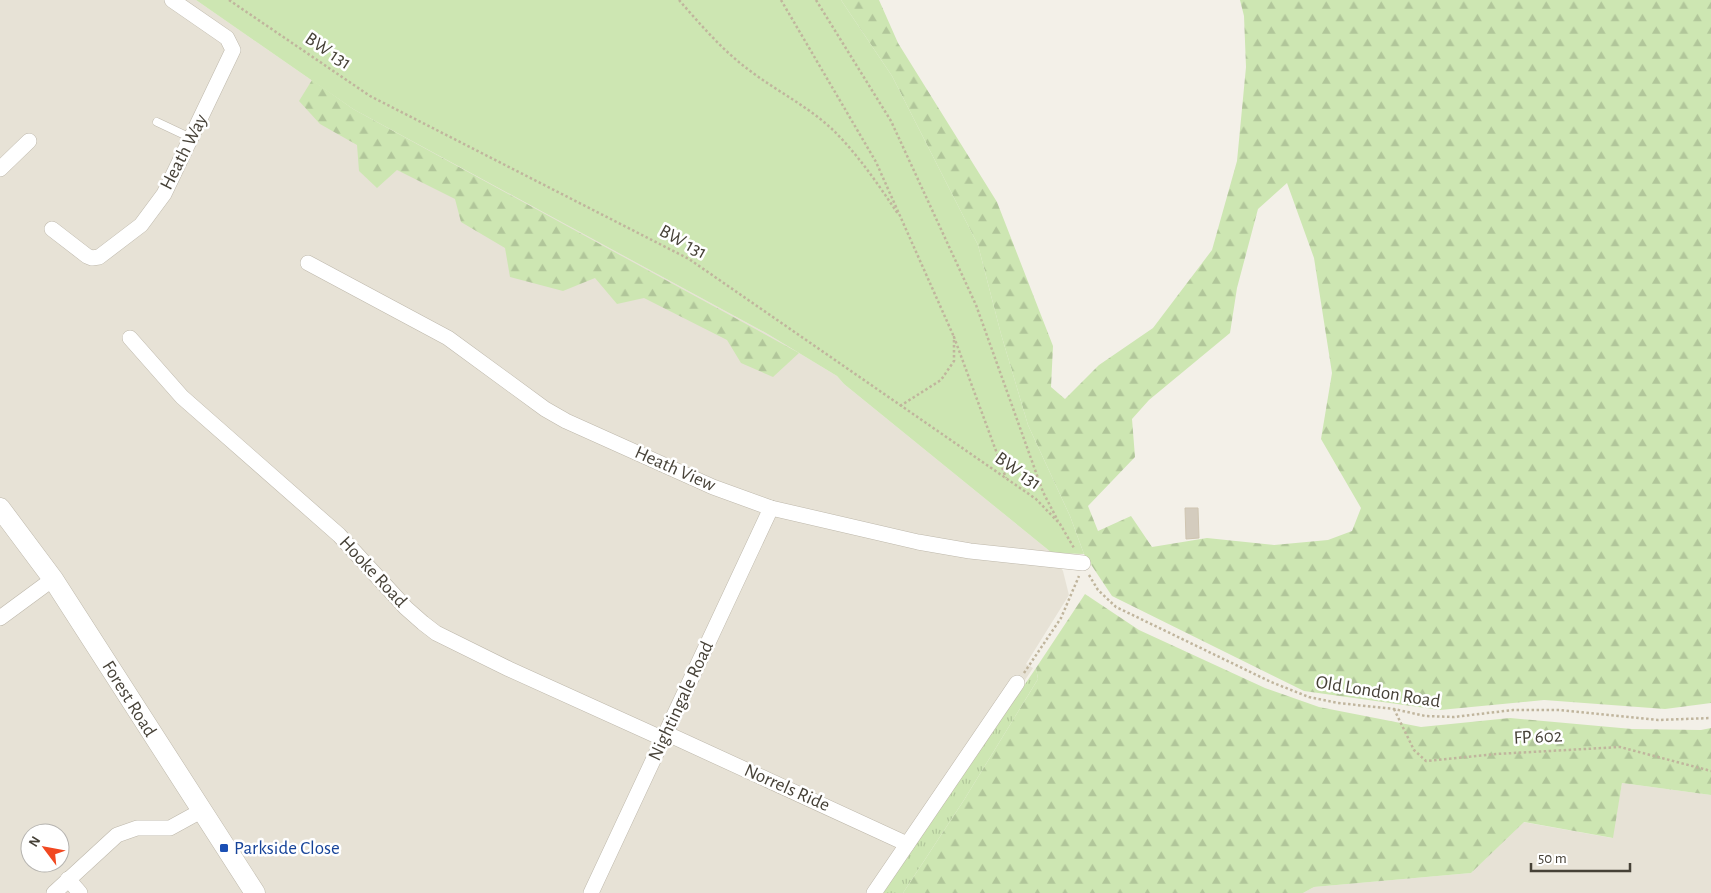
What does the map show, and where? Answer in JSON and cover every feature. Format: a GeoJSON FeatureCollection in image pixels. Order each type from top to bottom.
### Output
{"type":"FeatureCollection","features":[{"type":"Feature","properties":{"kind":"street","name":"Heath Way"},"geometry":{"type":"LineString","coordinates":[[52,229],[92,258],[104,253],[146,219],[164,194],[233,50],[226,38],[172,0]]}},
{"type":"Feature","properties":{"kind":"street"},"geometry":{"type":"LineString","coordinates":[[2,164],[29,141]]}},
{"type":"Feature","properties":{"kind":"street","name":"Heath View"},"geometry":{"type":"LineString","coordinates":[[308,263],[448,338],[545,409],[566,421],[713,487],[771,508],[918,542],[970,551],[1083,563]]}},
{"type":"Feature","properties":{"kind":"street","name":"Hooke Road"},"geometry":{"type":"LineString","coordinates":[[130,338],[182,397],[338,535],[406,608],[436,633],[509,669],[657,736],[664,736]]}},
{"type":"Feature","properties":{"kind":"street","name":"Forest Road"},"geometry":{"type":"LineString","coordinates":[[0,508],[53,579],[200,811],[255,893]]}},
{"type":"Feature","properties":{"kind":"street","name":"Nightingale Road"},"geometry":{"type":"LineString","coordinates":[[591,893],[771,508]]}},
{"type":"Feature","properties":{"kind":"street"},"geometry":{"type":"LineString","coordinates":[[0,618],[53,579]]}},
{"type":"Feature","properties":{"kind":"street"},"geometry":{"type":"LineString","coordinates":[[874,893],[1017,683]]}},
{"type":"Feature","properties":{"kind":"street","name":"Norrels Ride"},"geometry":{"type":"LineString","coordinates":[[664,736],[681,740],[907,844]]}},
{"type":"Feature","properties":{"kind":"street"},"geometry":{"type":"LineString","coordinates":[[54,893],[110,840],[123,832],[137,828],[170,828],[200,811]]}},
{"type":"Feature","properties":{"kind":"street"},"geometry":{"type":"LineString","coordinates":[[68,879],[80,893]]}},
{"type":"Feature","properties":{"kind":"lane"},"geometry":{"type":"LineString","coordinates":[[156,122],[191,138]]}},
{"type":"Feature","properties":{"kind":"path","name":"BW 131"},"geometry":{"type":"LineString","coordinates":[[229,0],[370,96],[689,259],[1036,499],[1060,524],[1083,563]]}},
{"type":"Feature","properties":{"kind":"path"},"geometry":{"type":"LineString","coordinates":[[679,0],[698,22],[749,70],[798,101],[838,135],[871,173],[902,220]]}},
{"type":"Feature","properties":{"kind":"path"},"geometry":{"type":"LineString","coordinates":[[782,0],[876,162],[954,337],[1006,479]]}},
{"type":"Feature","properties":{"kind":"path"},"geometry":{"type":"LineString","coordinates":[[816,0],[891,121],[976,305],[1043,492],[1060,524]]}},
{"type":"Feature","properties":{"kind":"path"},"geometry":{"type":"LineString","coordinates":[[900,406],[942,380],[954,361],[954,337]]}},
{"type":"Feature","properties":{"kind":"path"},"geometry":{"type":"LineString","coordinates":[[1017,683],[1061,618],[1075,590],[1083,563]]}},
{"type":"Feature","properties":{"kind":"path","name":"Old London Road"},"geometry":{"type":"LineString","coordinates":[[1083,563],[1098,590],[1116,607],[1271,682],[1319,699],[1394,708],[1425,716],[1454,717],[1513,710],[1541,710],[1658,720],[1711,718]]}},
{"type":"Feature","properties":{"kind":"path","name":"FP 602"},"geometry":{"type":"LineString","coordinates":[[1394,708],[1414,750],[1426,761],[1496,754],[1620,747],[1711,771]]}},
{"type":"Feature","properties":{"kind":"shaded area"},"geometry":{"type":"Polygon","coordinates":[[[0,0],[196,0],[353,109],[766,333],[837,376],[844,384],[1052,553],[1063,571],[1069,595],[1026,664],[1033,668],[883,893],[0,893],[0,0]]]}},
{"type":"Feature","properties":{"kind":"shaded area"},"geometry":{"type":"Polygon","coordinates":[[[1622,783],[1711,795],[1711,893],[1303,893],[1314,887],[1471,873],[1523,822],[1612,838],[1622,783]]]}},
{"type":"Feature","properties":{"kind":"green space"},"geometry":{"type":"Polygon","coordinates":[[[196,0],[841,0],[892,76],[978,245],[1001,334],[1028,425],[1070,516],[1084,554],[1052,553],[844,384],[837,376],[766,333],[353,109],[196,0]]]}},
{"type":"Feature","properties":{"kind":"green space"},"geometry":{"type":"Polygon","coordinates":[[[841,0],[879,0],[898,43],[997,202],[1053,346],[1051,387],[1065,399],[1099,365],[1153,328],[1212,250],[1237,161],[1246,67],[1244,16],[1240,0],[1711,0],[1711,703],[1665,709],[1544,700],[1440,710],[1304,691],[1112,596],[1084,554],[1070,516],[1028,425],[1001,334],[978,245],[892,76],[841,0]],[[1287,183],[1258,209],[1237,288],[1230,333],[1149,400],[1132,419],[1135,457],[1088,506],[1098,531],[1131,516],[1152,547],[1207,538],[1274,545],[1328,540],[1352,531],[1361,508],[1321,439],[1332,373],[1314,258],[1287,183]]]}},
{"type":"Feature","properties":{"kind":"green space"},"geometry":{"type":"Polygon","coordinates":[[[312,80],[353,109],[799,353],[773,377],[741,363],[727,340],[644,298],[617,304],[595,278],[563,291],[510,277],[505,248],[461,222],[455,199],[397,170],[377,188],[359,171],[357,145],[320,124],[299,101],[312,80]]]}},
{"type":"Feature","properties":{"kind":"green space"},"geometry":{"type":"Polygon","coordinates":[[[1085,594],[1139,630],[1265,688],[1319,707],[1421,727],[1510,718],[1632,729],[1701,730],[1711,728],[1711,795],[1622,783],[1613,838],[1524,822],[1471,873],[1314,887],[1303,893],[903,893],[964,800],[1038,679],[1036,668],[1085,594]]]}},
{"type":"Feature","properties":{"kind":"green space"},"geometry":{"type":"Polygon","coordinates":[[[1036,668],[1038,679],[964,800],[903,893],[883,893],[1036,668]]]}},
{"type":"Feature","properties":{"kind":"building"},"geometry":{"type":"Polygon","coordinates":[[[1185,508],[1198,508],[1199,538],[1186,539],[1185,508]]]}},
{"type":"Feature","properties":{"kind":"place","name":"Parkside Close"},"geometry":{"type":"Point","coordinates":[224,848]}}]}
